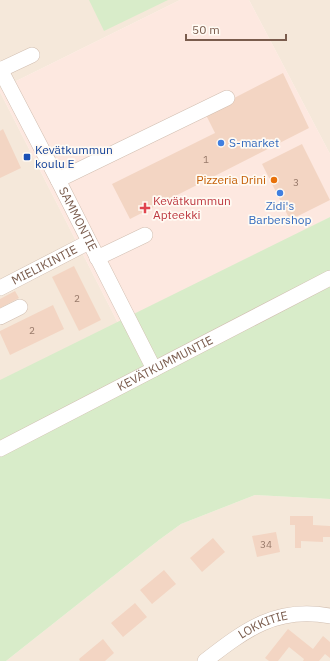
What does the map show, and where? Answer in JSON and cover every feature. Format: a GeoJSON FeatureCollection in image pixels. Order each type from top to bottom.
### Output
{"type":"FeatureCollection","features":[{"type":"Feature","properties":{"kind":"street"},"geometry":{"type":"LineString","coordinates":[[0,70],[32,55]]}},
{"type":"Feature","properties":{"kind":"street","name":"SAMMONTIE"},"geometry":{"type":"LineString","coordinates":[[0,70],[154,369]]}},
{"type":"Feature","properties":{"kind":"street"},"geometry":{"type":"LineString","coordinates":[[58,180],[227,98]]}},
{"type":"Feature","properties":{"kind":"street"},"geometry":{"type":"LineString","coordinates":[[97,258],[145,235]]}},
{"type":"Feature","properties":{"kind":"street","name":"MIELIKINTIE"},"geometry":{"type":"LineString","coordinates":[[0,288],[89,242]]}},
{"type":"Feature","properties":{"kind":"street","name":"KEVÄTKUMMUNTIE"},"geometry":{"type":"LineString","coordinates":[[0,448],[330,278]]}},
{"type":"Feature","properties":{"kind":"street"},"geometry":{"type":"LineString","coordinates":[[0,317],[20,307]]}},
{"type":"Feature","properties":{"kind":"street","name":"LOKKITIE"},"geometry":{"type":"LineString","coordinates":[[205,661],[232,640],[252,628],[283,615],[313,613],[330,616]]}},
{"type":"Feature","properties":{"kind":"shaded area"},"geometry":{"type":"Polygon","coordinates":[[[0,0],[180,0],[0,89],[0,0]]]}},
{"type":"Feature","properties":{"kind":"shaded area"},"geometry":{"type":"Polygon","coordinates":[[[180,0],[249,0],[330,154],[330,217],[119,325],[0,92],[0,89],[180,0]]]}},
{"type":"Feature","properties":{"kind":"shaded area"},"geometry":{"type":"Polygon","coordinates":[[[249,0],[330,0],[330,154],[249,0]]]}},
{"type":"Feature","properties":{"kind":"shaded area"},"geometry":{"type":"Polygon","coordinates":[[[0,92],[119,325],[0,382],[0,92]]]}},
{"type":"Feature","properties":{"kind":"shaded area"},"geometry":{"type":"Polygon","coordinates":[[[255,495],[330,499],[330,661],[6,661],[181,524],[255,495]]]}},
{"type":"Feature","properties":{"kind":"green space"},"geometry":{"type":"Polygon","coordinates":[[[89,0],[168,0],[104,31],[89,0]]]}},
{"type":"Feature","properties":{"kind":"green space"},"geometry":{"type":"Polygon","coordinates":[[[330,217],[330,499],[255,495],[181,524],[6,661],[0,661],[0,380],[330,217]]]}},
{"type":"Feature","properties":{"kind":"building"},"geometry":{"type":"Polygon","coordinates":[[[283,73],[309,128],[130,219],[112,184],[215,133],[205,113],[283,73]]]}},
{"type":"Feature","properties":{"kind":"building"},"geometry":{"type":"Polygon","coordinates":[[[3,129],[21,168],[0,178],[0,131],[3,129]]]}},
{"type":"Feature","properties":{"kind":"building"},"geometry":{"type":"Polygon","coordinates":[[[302,144],[330,200],[290,220],[262,164],[302,144]]]}},
{"type":"Feature","properties":{"kind":"building"},"geometry":{"type":"Polygon","coordinates":[[[74,266],[101,320],[79,331],[52,277],[74,266]]]}},
{"type":"Feature","properties":{"kind":"building"},"geometry":{"type":"Polygon","coordinates":[[[15,291],[19,298],[0,308],[0,299],[15,291]]]}},
{"type":"Feature","properties":{"kind":"building"},"geometry":{"type":"Polygon","coordinates":[[[53,305],[64,329],[10,355],[0,331],[53,305]]]}},
{"type":"Feature","properties":{"kind":"building"},"geometry":{"type":"Polygon","coordinates":[[[290,516],[313,516],[313,525],[330,526],[330,537],[323,537],[323,542],[301,541],[301,548],[295,548],[295,525],[290,525],[290,516]]]}},
{"type":"Feature","properties":{"kind":"building"},"geometry":{"type":"Polygon","coordinates":[[[276,532],[280,552],[257,557],[252,536],[276,532]]]}},
{"type":"Feature","properties":{"kind":"building"},"geometry":{"type":"Polygon","coordinates":[[[213,538],[225,552],[202,572],[190,558],[213,538]]]}},
{"type":"Feature","properties":{"kind":"building"},"geometry":{"type":"Polygon","coordinates":[[[164,570],[176,584],[152,604],[140,590],[164,570]]]}},
{"type":"Feature","properties":{"kind":"building"},"geometry":{"type":"Polygon","coordinates":[[[135,603],[147,617],[123,637],[111,623],[135,603]]]}},
{"type":"Feature","properties":{"kind":"building"},"geometry":{"type":"Polygon","coordinates":[[[288,629],[313,649],[323,636],[330,642],[330,658],[325,654],[319,661],[303,661],[304,659],[289,647],[278,661],[269,661],[265,658],[288,629]]]}},
{"type":"Feature","properties":{"kind":"building"},"geometry":{"type":"Polygon","coordinates":[[[103,639],[114,653],[105,661],[80,661],[79,659],[103,639]]]}},
{"type":"Feature","properties":{"kind":"place","name":"S-market"},"geometry":{"type":"Point","coordinates":[221,143]}},
{"type":"Feature","properties":{"kind":"place","name":"Kevätkummun koulu E"},"geometry":{"type":"Point","coordinates":[27,157]}},
{"type":"Feature","properties":{"kind":"place","name":"Pizzeria Drini"},"geometry":{"type":"Point","coordinates":[274,180]}},
{"type":"Feature","properties":{"kind":"place","name":"Zidi's Barbershop"},"geometry":{"type":"Point","coordinates":[280,193]}},
{"type":"Feature","properties":{"kind":"place","name":"Kevätkummun Apteekki"},"geometry":{"type":"Point","coordinates":[145,208]}}]}
